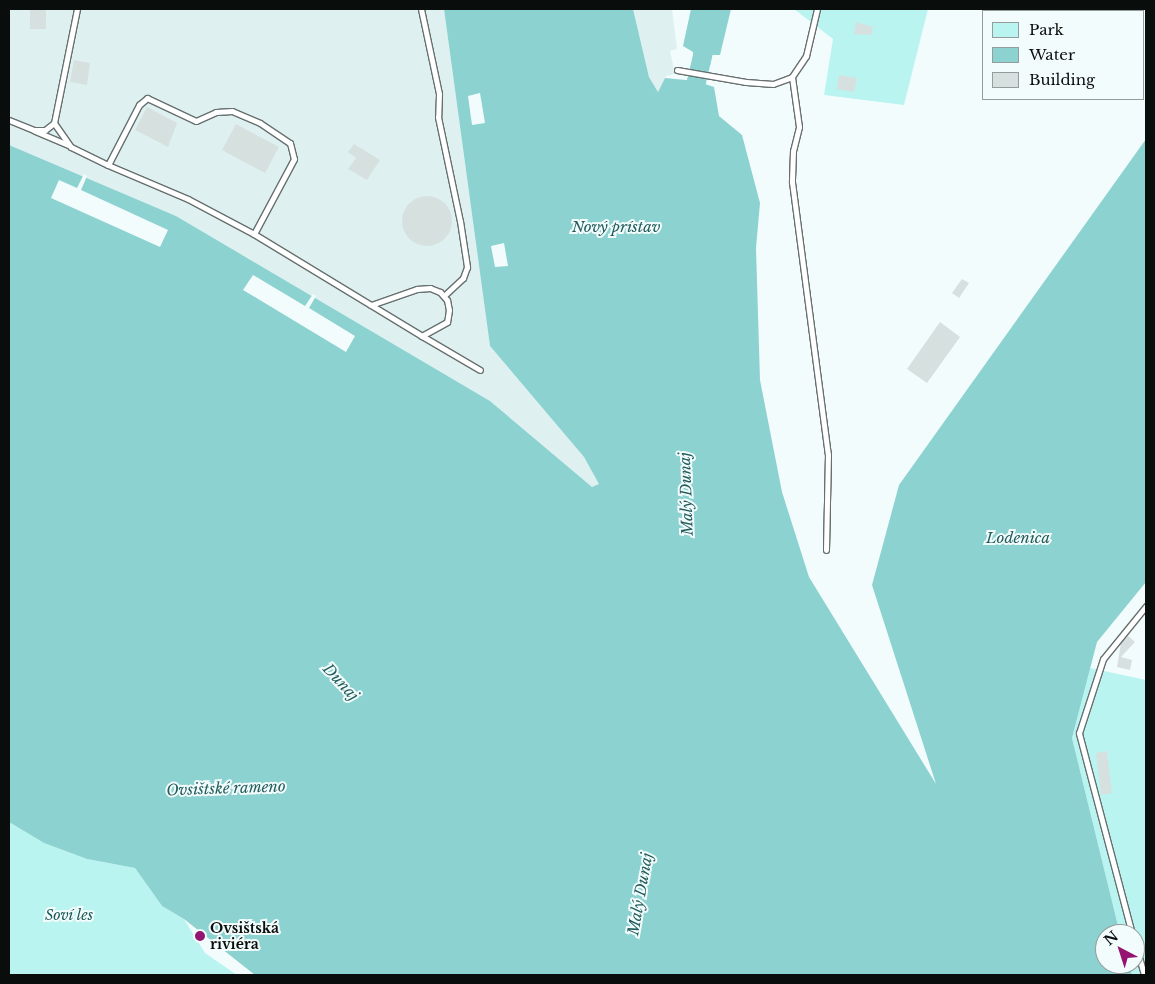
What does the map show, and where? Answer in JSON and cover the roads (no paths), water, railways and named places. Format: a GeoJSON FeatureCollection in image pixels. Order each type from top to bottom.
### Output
{"type":"FeatureCollection","features":[{"type":"Feature","properties":{"kind":"lane"},"geometry":{"type":"LineString","coordinates":[[34,130],[44,130],[54,123],[77,9]]}},
{"type":"Feature","properties":{"kind":"lane"},"geometry":{"type":"LineString","coordinates":[[421,9],[439,94],[438,117],[467,267],[463,278],[444,296]]}},
{"type":"Feature","properties":{"kind":"lane"},"geometry":{"type":"LineString","coordinates":[[677,70],[772,84],[792,77],[806,56],[817,9]]}},
{"type":"Feature","properties":{"kind":"lane"},"geometry":{"type":"LineString","coordinates":[[792,77],[799,126],[793,151],[792,182],[828,454],[826,550]]}},
{"type":"Feature","properties":{"kind":"lane"},"geometry":{"type":"LineString","coordinates":[[108,165],[139,105],[147,98],[196,121],[216,112],[232,111],[260,123],[290,143],[294,159],[254,234]]}},
{"type":"Feature","properties":{"kind":"lane"},"geometry":{"type":"LineString","coordinates":[[9,120],[188,199],[254,234],[480,370]]}},
{"type":"Feature","properties":{"kind":"lane"},"geometry":{"type":"LineString","coordinates":[[54,123],[70,146]]}},
{"type":"Feature","properties":{"kind":"lane"},"geometry":{"type":"LineString","coordinates":[[372,305],[417,289],[430,288],[444,296],[449,310],[447,322],[422,336]]}},
{"type":"Feature","properties":{"kind":"lane"},"geometry":{"type":"LineString","coordinates":[[1129,924],[1079,733],[1103,659],[1146,606]]}},
{"type":"Feature","properties":{"kind":"water"},"geometry":{"type":"Polygon","coordinates":[[[444,9],[633,9],[649,77],[658,92],[665,78],[696,81],[714,87],[719,116],[742,135],[760,203],[756,248],[760,380],[782,492],[809,577],[936,784],[872,585],[899,485],[1146,139],[1146,582],[1097,642],[1072,738],[1118,924],[1095,924],[1095,974],[1132,975],[255,975],[184,919],[162,906],[135,868],[87,859],[44,843],[9,822],[9,145],[176,216],[490,401],[592,487],[599,484],[584,457],[490,346],[444,9]]]}},
{"type":"Feature","properties":{"kind":"water"},"geometry":{"type":"Polygon","coordinates":[[[691,9],[731,9],[720,55],[712,55],[710,66],[693,63],[693,52],[683,46],[691,9]]]}},
{"type":"Feature","properties":{"kind":"waterway","name":"Malý Dunaj"},"geometry":{"type":"LineString","coordinates":[[695,105],[696,81],[713,9]]}},
{"type":"Feature","properties":{"kind":"place","name":"Ovsištská riviéra"},"geometry":{"type":"Point","coordinates":[200,936]}},
{"type":"Feature","properties":{"kind":"water label","name":"Nový prístav"},"geometry":{"type":"Point","coordinates":[616,227]}},
{"type":"Feature","properties":{"kind":"water label","name":"Lodenica"},"geometry":{"type":"Point","coordinates":[1018,538]}},
{"type":"Feature","properties":{"kind":"water label","name":"Dunaj"},"geometry":{"type":"Point","coordinates":[341,682]}},
{"type":"Feature","properties":{"kind":"water label","name":"Ovsištské rameno"},"geometry":{"type":"Point","coordinates":[226,788]}},
{"type":"Feature","properties":{"kind":"park label","name":"Soví les"},"geometry":{"type":"Point","coordinates":[69,915]}}]}
